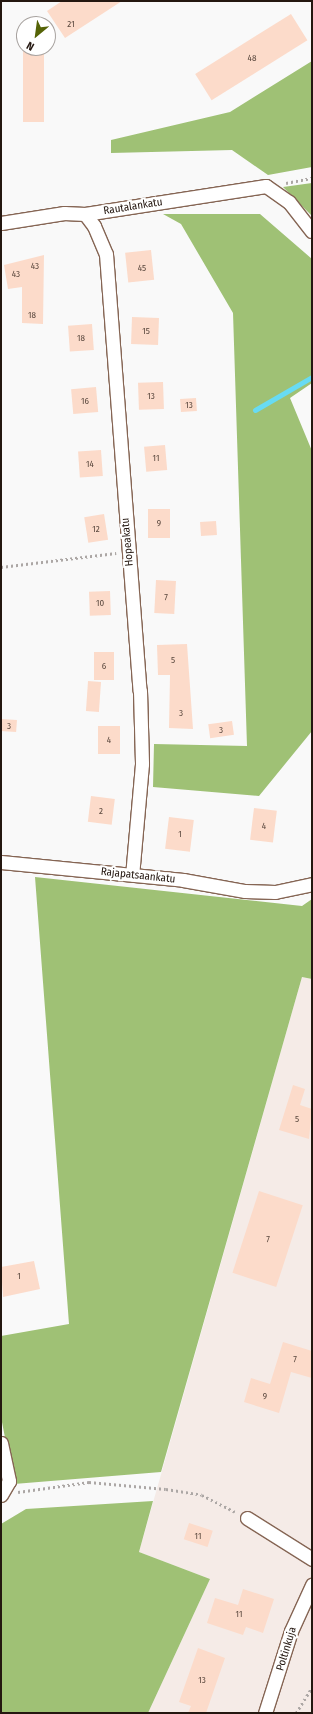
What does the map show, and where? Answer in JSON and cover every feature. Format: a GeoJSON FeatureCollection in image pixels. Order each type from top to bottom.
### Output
{"type":"FeatureCollection","features":[{"type":"Feature","properties":{"kind":"street","name":"Rautalankatu"},"geometry":{"type":"LineString","coordinates":[[1,223],[64,213],[84,214],[266,186],[289,202],[312,231]]}},
{"type":"Feature","properties":{"kind":"street","name":"Hopeakatu"},"geometry":{"type":"LineString","coordinates":[[84,214],[94,226],[106,254],[128,552],[142,764],[132,875]]}},
{"type":"Feature","properties":{"kind":"street","name":"Rajapatsaankatu"},"geometry":{"type":"LineString","coordinates":[[1,862],[132,875],[275,892],[312,884]]}},
{"type":"Feature","properties":{"kind":"street"},"geometry":{"type":"LineString","coordinates":[[1,1443],[9,1480],[3,1493]]}},
{"type":"Feature","properties":{"kind":"street"},"geometry":{"type":"LineString","coordinates":[[247,1518],[312,1559]]}},
{"type":"Feature","properties":{"kind":"street","name":"Poltinkuja"},"geometry":{"type":"LineString","coordinates":[[265,1713],[291,1631],[312,1585]]}},
{"type":"Feature","properties":{"kind":"path"},"geometry":{"type":"LineString","coordinates":[[1,566],[128,552]]}},
{"type":"Feature","properties":{"kind":"path"},"geometry":{"type":"LineString","coordinates":[[3,1493],[27,1493],[89,1482],[166,1489],[202,1495],[247,1518]]}},
{"type":"Feature","properties":{"kind":"path"},"geometry":{"type":"LineString","coordinates":[[296,1713],[312,1687]]}},
{"type":"Feature","properties":{"kind":"shaded area"},"geometry":{"type":"Polygon","coordinates":[[[302,977],[312,979],[312,1713],[148,1713],[210,1579],[139,1552],[302,977]]]}},
{"type":"Feature","properties":{"kind":"green space"},"geometry":{"type":"Polygon","coordinates":[[[312,61],[312,167],[268,175],[232,150],[111,153],[111,140],[230,112],[312,61]]]}},
{"type":"Feature","properties":{"kind":"green space"},"geometry":{"type":"Polygon","coordinates":[[[312,183],[312,216],[283,187],[312,183]]]}},
{"type":"Feature","properties":{"kind":"green space"},"geometry":{"type":"Polygon","coordinates":[[[163,214],[260,214],[312,259],[312,383],[290,398],[312,451],[312,731],[259,796],[153,787],[154,744],[247,746],[233,313],[181,224],[163,214]]]}},
{"type":"Feature","properties":{"kind":"green space"},"geometry":{"type":"Polygon","coordinates":[[[35,877],[302,906],[312,899],[312,979],[302,977],[161,1472],[14,1484],[1,1417],[1,1336],[69,1324],[35,877]]]}},
{"type":"Feature","properties":{"kind":"green space"},"geometry":{"type":"Polygon","coordinates":[[[153,1501],[139,1552],[210,1579],[148,1713],[1,1713],[1,1524],[26,1509],[153,1501]]]}},
{"type":"Feature","properties":{"kind":"building"},"geometry":{"type":"Polygon","coordinates":[[[62,1],[122,1],[65,38],[56,24],[56,16],[50,16],[47,11],[62,1]]]}},
{"type":"Feature","properties":{"kind":"building"},"geometry":{"type":"Polygon","coordinates":[[[291,14],[307,40],[212,100],[195,74],[291,14]]]}},
{"type":"Feature","properties":{"kind":"building"},"geometry":{"type":"Polygon","coordinates":[[[23,56],[44,56],[44,122],[23,122],[23,56]]]}},
{"type":"Feature","properties":{"kind":"building"},"geometry":{"type":"Polygon","coordinates":[[[151,250],[154,280],[128,283],[125,253],[151,250]]]}},
{"type":"Feature","properties":{"kind":"building"},"geometry":{"type":"Polygon","coordinates":[[[44,255],[43,324],[22,323],[22,287],[8,289],[4,265],[44,255]]]}},
{"type":"Feature","properties":{"kind":"building"},"geometry":{"type":"Polygon","coordinates":[[[132,317],[159,318],[158,345],[131,344],[132,317]]]}},
{"type":"Feature","properties":{"kind":"building"},"geometry":{"type":"Polygon","coordinates":[[[92,324],[94,350],[70,352],[68,326],[92,324]]]}},
{"type":"Feature","properties":{"kind":"building"},"geometry":{"type":"Polygon","coordinates":[[[163,382],[164,409],[139,410],[138,383],[163,382]]]}},
{"type":"Feature","properties":{"kind":"building"},"geometry":{"type":"Polygon","coordinates":[[[96,387],[98,412],[73,414],[71,389],[96,387]]]}},
{"type":"Feature","properties":{"kind":"building"},"geometry":{"type":"Polygon","coordinates":[[[196,398],[197,411],[181,412],[180,399],[196,398]]]}},
{"type":"Feature","properties":{"kind":"building"},"geometry":{"type":"Polygon","coordinates":[[[165,445],[167,470],[146,472],[144,447],[165,445]]]}},
{"type":"Feature","properties":{"kind":"building"},"geometry":{"type":"Polygon","coordinates":[[[101,450],[103,476],[80,478],[78,452],[101,450]]]}},
{"type":"Feature","properties":{"kind":"building"},"geometry":{"type":"Polygon","coordinates":[[[148,509],[170,509],[170,538],[148,538],[148,509]]]}},
{"type":"Feature","properties":{"kind":"building"},"geometry":{"type":"Polygon","coordinates":[[[104,514],[108,540],[88,543],[84,517],[104,514]]]}},
{"type":"Feature","properties":{"kind":"building"},"geometry":{"type":"Polygon","coordinates":[[[216,521],[217,535],[201,536],[200,522],[216,521]]]}},
{"type":"Feature","properties":{"kind":"building"},"geometry":{"type":"Polygon","coordinates":[[[156,580],[176,581],[174,614],[154,613],[156,580]]]}},
{"type":"Feature","properties":{"kind":"building"},"geometry":{"type":"Polygon","coordinates":[[[110,591],[111,615],[90,616],[89,592],[110,591]]]}},
{"type":"Feature","properties":{"kind":"building"},"geometry":{"type":"Polygon","coordinates":[[[187,644],[193,729],[169,728],[170,675],[158,675],[157,645],[187,644]]]}},
{"type":"Feature","properties":{"kind":"building"},"geometry":{"type":"Polygon","coordinates":[[[94,652],[114,652],[114,680],[94,680],[94,652]]]}},
{"type":"Feature","properties":{"kind":"building"},"geometry":{"type":"Polygon","coordinates":[[[88,681],[101,682],[99,712],[86,711],[88,681]]]}},
{"type":"Feature","properties":{"kind":"building"},"geometry":{"type":"Polygon","coordinates":[[[1,719],[17,720],[16,732],[1,731],[1,719]]]}},
{"type":"Feature","properties":{"kind":"building"},"geometry":{"type":"Polygon","coordinates":[[[232,721],[234,735],[210,738],[208,724],[232,721]]]}},
{"type":"Feature","properties":{"kind":"building"},"geometry":{"type":"Polygon","coordinates":[[[98,726],[120,726],[120,754],[98,754],[98,726]]]}},
{"type":"Feature","properties":{"kind":"building"},"geometry":{"type":"Polygon","coordinates":[[[91,796],[115,799],[112,825],[88,822],[91,796]]]}},
{"type":"Feature","properties":{"kind":"building"},"geometry":{"type":"Polygon","coordinates":[[[254,808],[277,811],[273,843],[250,840],[254,808]]]}},
{"type":"Feature","properties":{"kind":"building"},"geometry":{"type":"Polygon","coordinates":[[[169,817],[194,820],[190,852],[165,849],[169,817]]]}},
{"type":"Feature","properties":{"kind":"building"},"geometry":{"type":"Polygon","coordinates":[[[293,1085],[305,1089],[300,1105],[312,1109],[309,1139],[279,1130],[293,1085]]]}},
{"type":"Feature","properties":{"kind":"building"},"geometry":{"type":"Polygon","coordinates":[[[259,1191],[303,1205],[276,1287],[232,1273],[259,1191]]]}},
{"type":"Feature","properties":{"kind":"building"},"geometry":{"type":"Polygon","coordinates":[[[34,1261],[40,1289],[3,1297],[1,1267],[34,1261]]]}},
{"type":"Feature","properties":{"kind":"building"},"geometry":{"type":"Polygon","coordinates":[[[283,1342],[312,1351],[312,1378],[291,1372],[279,1413],[244,1402],[251,1378],[270,1384],[283,1342]]]}},
{"type":"Feature","properties":{"kind":"building"},"geometry":{"type":"Polygon","coordinates":[[[189,1523],[213,1531],[208,1547],[184,1539],[189,1523]]]}},
{"type":"Feature","properties":{"kind":"building"},"geometry":{"type":"Polygon","coordinates":[[[243,1589],[274,1599],[263,1633],[246,1627],[243,1635],[207,1623],[215,1598],[238,1605],[243,1589]]]}},
{"type":"Feature","properties":{"kind":"building"},"geometry":{"type":"Polygon","coordinates":[[[198,1648],[225,1658],[206,1713],[188,1713],[191,1706],[179,1702],[198,1648]]]}},
{"type":"Feature","properties":{"kind":"waterway"},"geometry":{"type":"LineString","coordinates":[[255,410],[312,377]]}}]}
